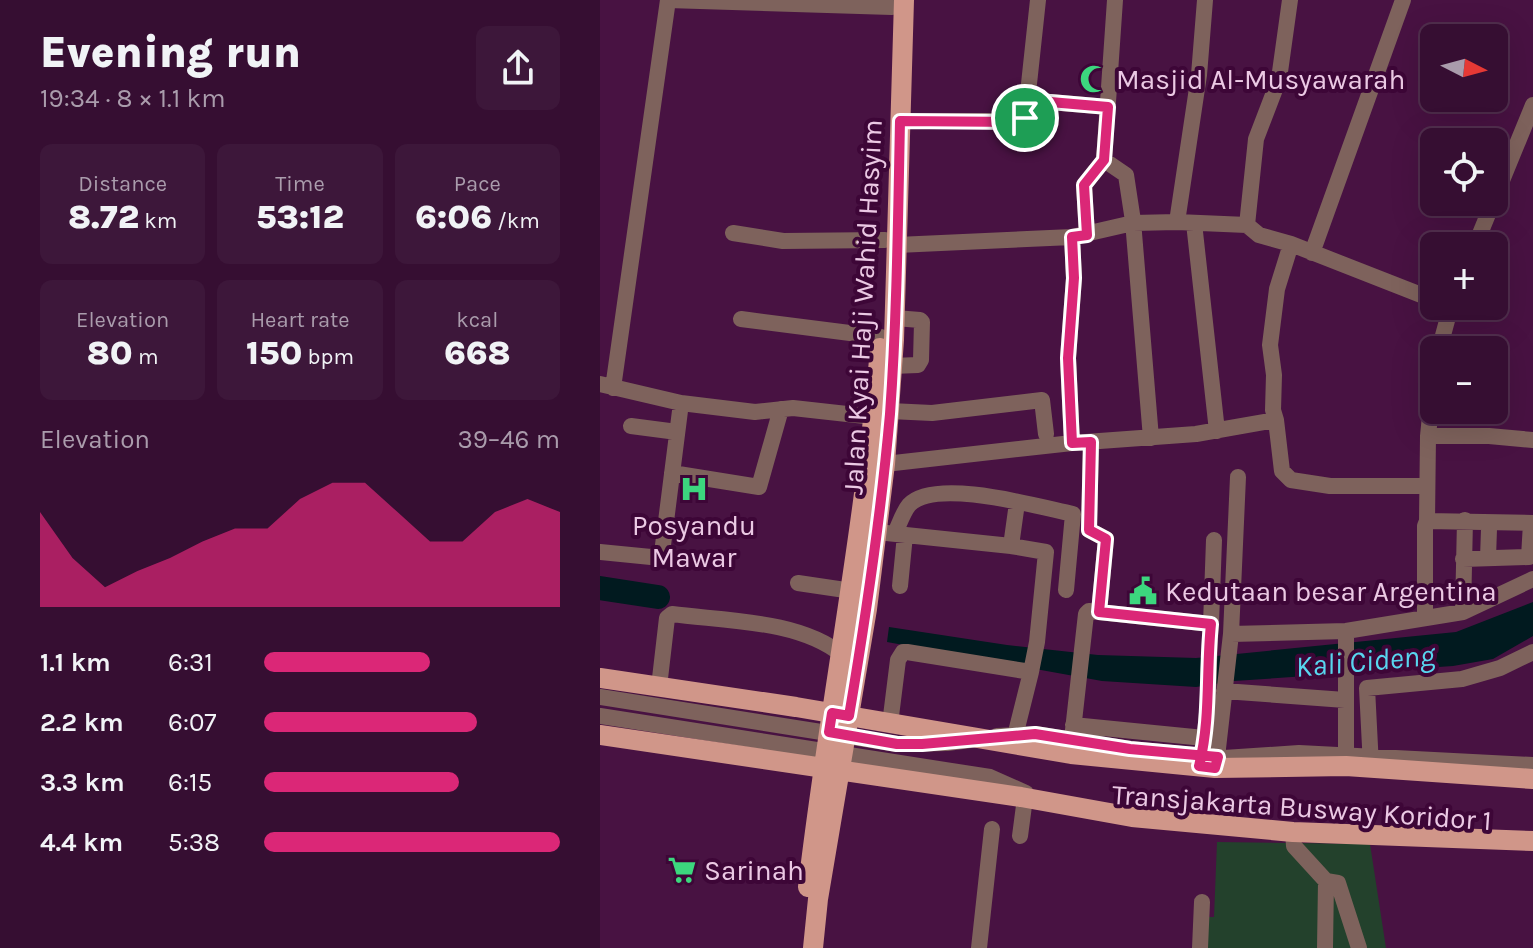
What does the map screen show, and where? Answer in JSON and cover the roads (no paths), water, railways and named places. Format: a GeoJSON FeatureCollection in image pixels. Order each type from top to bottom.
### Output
{"type":"FeatureCollection","features":[{"type":"Feature","properties":{"kind":"main road","name":"Jalan Kyai Haji Wahid Hasyim"},"geometry":{"type":"LineString","coordinates":[[856,602],[892,533],[882,414],[881,337],[900,121],[896,2]]}},
{"type":"Feature","properties":{"kind":"main road","name":"Jalan Kyai Haji Wahid Hasyim"},"geometry":{"type":"LineString","coordinates":[[813,948],[848,651],[882,414],[892,366],[895,318],[891,243],[896,2]]}},
{"type":"Feature","properties":{"kind":"main road"},"geometry":{"type":"LineString","coordinates":[[600,678],[659,687],[836,743],[1034,799],[1132,817],[1293,835],[1533,841]]}},
{"type":"Feature","properties":{"kind":"main road"},"geometry":{"type":"LineString","coordinates":[[600,735],[836,743],[890,724],[977,739],[1072,740],[1208,762],[1346,760],[1533,779]]}},
{"type":"Feature","properties":{"kind":"main road","name":"Jalan Kyai Haji Wahid Hasyim"},"geometry":{"type":"LineString","coordinates":[[800,948],[836,743]]}},
{"type":"Feature","properties":{"kind":"street"},"geometry":{"type":"LineString","coordinates":[[896,2],[668,0],[606,386],[681,403],[755,412],[781,409],[932,413],[1042,400],[1046,434]]}},
{"type":"Feature","properties":{"kind":"street"},"geometry":{"type":"LineString","coordinates":[[900,121],[1023,122],[1038,0]]}},
{"type":"Feature","properties":{"kind":"street"},"geometry":{"type":"LineString","coordinates":[[1072,443],[1068,358],[1074,278],[1084,185],[1104,160],[1115,0]]}},
{"type":"Feature","properties":{"kind":"street"},"geometry":{"type":"LineString","coordinates":[[1205,0],[1186,222],[1217,431]]}},
{"type":"Feature","properties":{"kind":"street"},"geometry":{"type":"LineString","coordinates":[[1247,225],[1256,139],[1279,79],[1290,0]]}},
{"type":"Feature","properties":{"kind":"street"},"geometry":{"type":"LineString","coordinates":[[1312,253],[1403,0]]}},
{"type":"Feature","properties":{"kind":"street"},"geometry":{"type":"LineString","coordinates":[[1027,100],[1108,107]]}},
{"type":"Feature","properties":{"kind":"street"},"geometry":{"type":"LineString","coordinates":[[1508,167],[1533,105]]}},
{"type":"Feature","properties":{"kind":"street"},"geometry":{"type":"LineString","coordinates":[[1104,160],[1126,173],[1151,438]]}},
{"type":"Feature","properties":{"kind":"street"},"geometry":{"type":"LineString","coordinates":[[733,233],[783,241],[891,243],[1080,236],[1133,223],[1247,225],[1259,235],[1291,244],[1420,295]]}},
{"type":"Feature","properties":{"kind":"street"},"geometry":{"type":"LineString","coordinates":[[1291,244],[1277,289],[1270,345],[1274,375],[1273,410],[1282,471],[1291,480],[1330,486],[1426,486]]}},
{"type":"Feature","properties":{"kind":"street"},"geometry":{"type":"LineString","coordinates":[[892,366],[918,365],[921,360],[922,322],[895,318]]}},
{"type":"Feature","properties":{"kind":"street"},"geometry":{"type":"LineString","coordinates":[[741,319],[881,337]]}},
{"type":"Feature","properties":{"kind":"street"},"geometry":{"type":"LineString","coordinates":[[600,552],[651,557],[662,553],[681,403]]}},
{"type":"Feature","properties":{"kind":"street"},"geometry":{"type":"LineString","coordinates":[[672,473],[759,487],[781,409]]}},
{"type":"Feature","properties":{"kind":"street"},"geometry":{"type":"LineString","coordinates":[[885,464],[1072,443],[1217,431],[1276,420]]}},
{"type":"Feature","properties":{"kind":"street"},"geometry":{"type":"LineString","coordinates":[[1425,618],[1429,424]]}},
{"type":"Feature","properties":{"kind":"street"},"geometry":{"type":"LineString","coordinates":[[631,426],[677,432]]}},
{"type":"Feature","properties":{"kind":"street"},"geometry":{"type":"LineString","coordinates":[[1428,436],[1533,440]]}},
{"type":"Feature","properties":{"kind":"street"},"geometry":{"type":"LineString","coordinates":[[1091,442],[1089,530],[1106,539],[1099,612]]}},
{"type":"Feature","properties":{"kind":"street"},"geometry":{"type":"LineString","coordinates":[[1208,762],[1204,738],[1219,691],[1231,634],[1238,477]]}},
{"type":"Feature","properties":{"kind":"street"},"geometry":{"type":"LineString","coordinates":[[900,586],[892,533],[909,505],[924,496],[966,492],[1073,514],[1066,590]]}},
{"type":"Feature","properties":{"kind":"street"},"geometry":{"type":"LineString","coordinates":[[1011,546],[1017,503]]}},
{"type":"Feature","properties":{"kind":"street"},"geometry":{"type":"LineString","coordinates":[[1231,634],[1346,632],[1463,612],[1530,581],[1531,527],[1487,525],[1465,520],[1427,521]]}},
{"type":"Feature","properties":{"kind":"street"},"geometry":{"type":"LineString","coordinates":[[1463,612],[1465,520]]}},
{"type":"Feature","properties":{"kind":"street"},"geometry":{"type":"LineString","coordinates":[[1487,525],[1488,558]]}},
{"type":"Feature","properties":{"kind":"street"},"geometry":{"type":"LineString","coordinates":[[892,533],[1046,552],[1037,642],[1015,740]]}},
{"type":"Feature","properties":{"kind":"street"},"geometry":{"type":"LineString","coordinates":[[1208,762],[1221,731],[1219,691],[1209,652],[1214,540]]}},
{"type":"Feature","properties":{"kind":"street"},"geometry":{"type":"LineString","coordinates":[[1463,559],[1529,557]]}},
{"type":"Feature","properties":{"kind":"street"},"geometry":{"type":"LineString","coordinates":[[798,583],[856,602]]}},
{"type":"Feature","properties":{"kind":"street"},"geometry":{"type":"LineString","coordinates":[[1204,738],[1072,740],[1086,614],[1099,612],[1211,624]]}},
{"type":"Feature","properties":{"kind":"street"},"geometry":{"type":"LineString","coordinates":[[659,687],[667,618],[672,614],[795,630],[848,651]]}},
{"type":"Feature","properties":{"kind":"street"},"geometry":{"type":"LineString","coordinates":[[1346,632],[1346,760]]}},
{"type":"Feature","properties":{"kind":"street"},"geometry":{"type":"LineString","coordinates":[[890,724],[898,660],[903,652],[1031,671]]}},
{"type":"Feature","properties":{"kind":"street"},"geometry":{"type":"LineString","coordinates":[[1371,762],[1367,688],[1462,679],[1500,668],[1533,652]]}},
{"type":"Feature","properties":{"kind":"street"},"geometry":{"type":"LineString","coordinates":[[1219,691],[1345,698]]}},
{"type":"Feature","properties":{"kind":"street"},"geometry":{"type":"LineString","coordinates":[[600,697],[836,743]]}},
{"type":"Feature","properties":{"kind":"street"},"geometry":{"type":"LineString","coordinates":[[600,716],[836,743],[947,743],[977,739]]}},
{"type":"Feature","properties":{"kind":"street","name":"Transjakarta Busway Koridor 1"},"geometry":{"type":"LineString","coordinates":[[1371,762],[1533,765]]}},
{"type":"Feature","properties":{"kind":"street"},"geometry":{"type":"LineString","coordinates":[[1020,836],[1034,799]]}},
{"type":"Feature","properties":{"kind":"street"},"geometry":{"type":"LineString","coordinates":[[979,948],[992,829]]}},
{"type":"Feature","properties":{"kind":"street"},"geometry":{"type":"LineString","coordinates":[[1293,835],[1294,846],[1326,881],[1338,883],[1359,948]]}},
{"type":"Feature","properties":{"kind":"street","name":"Transjakarta Busway Koridor 1"},"geometry":{"type":"LineString","coordinates":[[1293,835],[1533,849]]}},
{"type":"Feature","properties":{"kind":"street"},"geometry":{"type":"LineString","coordinates":[[1325,948],[1326,881]]}},
{"type":"Feature","properties":{"kind":"street"},"geometry":{"type":"LineString","coordinates":[[1200,948],[1202,902]]}},
{"type":"Feature","properties":{"kind":"water"},"geometry":{"type":"Polygon","coordinates":[[[1533,602],[1533,636],[1493,659],[1453,666],[1234,681],[1196,687],[1102,681],[887,642],[889,627],[1098,655],[1196,658],[1456,632],[1533,602]]]}},
{"type":"Feature","properties":{"kind":"waterway","name":"Kali Cideng"},"geometry":{"type":"LineString","coordinates":[[600,588],[658,597]]}},
{"type":"Feature","properties":{"kind":"place","name":"Masjid Al-Musyawarah"},"geometry":{"type":"Point","coordinates":[1094,79]}},
{"type":"Feature","properties":{"kind":"place","name":"Posyandu Mawar"},"geometry":{"type":"Point","coordinates":[694,489]}},
{"type":"Feature","properties":{"kind":"place","name":"Kedutaan besar Argentina"},"geometry":{"type":"Point","coordinates":[1143,591]}},
{"type":"Feature","properties":{"kind":"place","name":"Sarinah"},"geometry":{"type":"Point","coordinates":[682,870]}}]}
